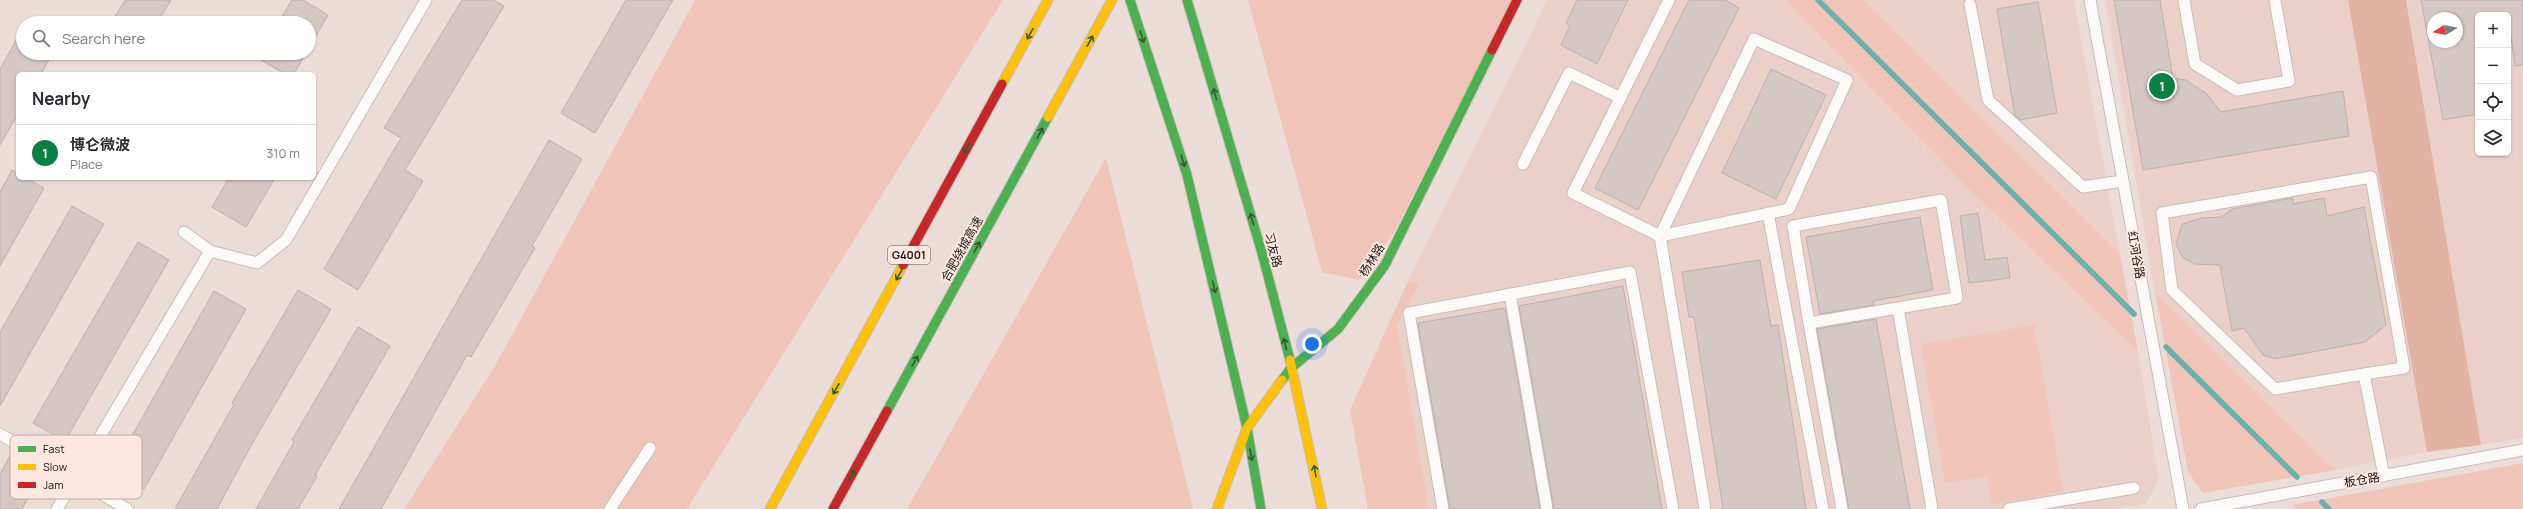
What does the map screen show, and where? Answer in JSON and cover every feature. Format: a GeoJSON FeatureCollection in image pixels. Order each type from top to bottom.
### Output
{"type":"FeatureCollection","features":[{"type":"Feature","properties":{"kind":"main road","name":"G4001"},"geometry":{"type":"LineString","coordinates":[[770,509],[1048,0]]}},
{"type":"Feature","properties":{"kind":"main road","name":"合肥绕城高速"},"geometry":{"type":"LineString","coordinates":[[833,509],[1112,0]]}},
{"type":"Feature","properties":{"kind":"main road"},"geometry":{"type":"LineString","coordinates":[[1130,0],[1187,175],[1246,428],[1261,509]]}},
{"type":"Feature","properties":{"kind":"main road","name":"习友路"},"geometry":{"type":"LineString","coordinates":[[1187,0],[1255,232],[1309,436],[1322,509]]}},
{"type":"Feature","properties":{"kind":"main road","name":"杨林路"},"geometry":{"type":"LineString","coordinates":[[1217,509],[1246,428],[1291,368],[1338,329],[1385,265],[1517,0]]}},
{"type":"Feature","properties":{"kind":"lane"},"geometry":{"type":"LineString","coordinates":[[184,232],[210,250],[256,263],[286,240],[426,0]]}},
{"type":"Feature","properties":{"kind":"lane"},"geometry":{"type":"LineString","coordinates":[[1669,0],[1573,193],[1660,236],[1789,209],[1846,80],[1754,39],[1660,236],[1705,509]]}},
{"type":"Feature","properties":{"kind":"lane","name":"红河谷路"},"geometry":{"type":"LineString","coordinates":[[2090,0],[2183,509]]}},
{"type":"Feature","properties":{"kind":"lane"},"geometry":{"type":"LineString","coordinates":[[2184,0],[2195,64],[2237,90],[2290,81],[2275,0]]}},
{"type":"Feature","properties":{"kind":"lane"},"geometry":{"type":"LineString","coordinates":[[1970,4],[1988,100],[2083,187],[2122,181]]}},
{"type":"Feature","properties":{"kind":"lane"},"geometry":{"type":"LineString","coordinates":[[1523,164],[1569,73],[1620,98]]}},
{"type":"Feature","properties":{"kind":"lane"},"geometry":{"type":"LineString","coordinates":[[2371,177],[2404,368],[2364,374],[2275,389],[2172,290],[2162,213],[2371,177]]}},
{"type":"Feature","properties":{"kind":"lane"},"geometry":{"type":"LineString","coordinates":[[1810,323],[1957,298],[1941,200],[1793,226],[1842,509]]}},
{"type":"Feature","properties":{"kind":"lane"},"geometry":{"type":"LineString","coordinates":[[1768,213],[1823,509]]}},
{"type":"Feature","properties":{"kind":"lane"},"geometry":{"type":"LineString","coordinates":[[101,435],[210,250]]}},
{"type":"Feature","properties":{"kind":"lane"},"geometry":{"type":"LineString","coordinates":[[1442,509],[1409,313],[1630,272],[1673,509]]}},
{"type":"Feature","properties":{"kind":"lane"},"geometry":{"type":"LineString","coordinates":[[1510,294],[1547,509]]}},
{"type":"Feature","properties":{"kind":"lane"},"geometry":{"type":"LineString","coordinates":[[1898,308],[1932,509]]}},
{"type":"Feature","properties":{"kind":"lane"},"geometry":{"type":"LineString","coordinates":[[2364,374],[2384,476]]}},
{"type":"Feature","properties":{"kind":"lane"},"geometry":{"type":"LineString","coordinates":[[0,434],[10,440]]}},
{"type":"Feature","properties":{"kind":"lane"},"geometry":{"type":"LineString","coordinates":[[610,509],[650,448]]}},
{"type":"Feature","properties":{"kind":"lane","name":"板仓路"},"geometry":{"type":"LineString","coordinates":[[2201,509],[2523,450]]}},
{"type":"Feature","properties":{"kind":"lane"},"geometry":{"type":"LineString","coordinates":[[2008,509],[2134,488]]}},
{"type":"Feature","properties":{"kind":"lane"},"geometry":{"type":"LineString","coordinates":[[57,509],[63,499]]}},
{"type":"Feature","properties":{"kind":"lane"},"geometry":{"type":"LineString","coordinates":[[110,499],[127,509]]}},
{"type":"Feature","properties":{"kind":"shaded area"},"geometry":{"type":"Polygon","coordinates":[[[695,0],[1003,0],[687,509],[404,509],[495,366],[695,0]]]}},
{"type":"Feature","properties":{"kind":"shaded area"},"geometry":{"type":"Polygon","coordinates":[[[1248,0],[1512,0],[1394,232],[1359,280],[1322,272],[1248,0]]]}},
{"type":"Feature","properties":{"kind":"shaded area"},"geometry":{"type":"Polygon","coordinates":[[[1547,0],[1785,0],[1968,188],[2138,352],[2159,480],[2146,503],[2114,509],[1429,509],[1397,326],[1418,284],[1408,281],[1547,0]]]}},
{"type":"Feature","properties":{"kind":"shaded area"},"geometry":{"type":"Polygon","coordinates":[[[1785,0],[1864,0],[2120,254],[2138,352],[1968,188],[1785,0]]]}},
{"type":"Feature","properties":{"kind":"shaded area"},"geometry":{"type":"Polygon","coordinates":[[[1864,0],[2074,0],[2120,254],[1864,0]]]}},
{"type":"Feature","properties":{"kind":"shaded area"},"geometry":{"type":"Polygon","coordinates":[[[2105,0],[2348,0],[2427,452],[2335,470],[2155,292],[2105,0]]]}},
{"type":"Feature","properties":{"kind":"shaded area"},"geometry":{"type":"Polygon","coordinates":[[[2348,0],[2406,0],[2481,445],[2427,452],[2348,0]]]}},
{"type":"Feature","properties":{"kind":"shaded area"},"geometry":{"type":"Polygon","coordinates":[[[2406,0],[2523,0],[2523,438],[2481,445],[2406,0]]]}},
{"type":"Feature","properties":{"kind":"shaded area"},"geometry":{"type":"Polygon","coordinates":[[[1106,158],[1193,509],[907,509],[1106,158]]]}},
{"type":"Feature","properties":{"kind":"shaded area"},"geometry":{"type":"Polygon","coordinates":[[[1408,281],[1419,284],[1397,326],[1429,509],[1368,509],[1350,410],[1408,281]]]}},
{"type":"Feature","properties":{"kind":"shaded area"},"geometry":{"type":"Polygon","coordinates":[[[2155,292],[2335,470],[2203,493],[2188,472],[2155,292]]]}},
{"type":"Feature","properties":{"kind":"shaded area"},"geometry":{"type":"Polygon","coordinates":[[[2034,325],[2063,492],[1992,504],[1987,476],[1945,483],[1921,344],[2034,325]]]}},
{"type":"Feature","properties":{"kind":"shaded area"},"geometry":{"type":"Polygon","coordinates":[[[2523,463],[2523,509],[2296,509],[2292,505],[2523,463]]]}},
{"type":"Feature","properties":{"kind":"building"},"geometry":{"type":"Polygon","coordinates":[[[125,0],[171,0],[161,16],[115,16],[125,0]]]}},
{"type":"Feature","properties":{"kind":"building"},"geometry":{"type":"Polygon","coordinates":[[[292,0],[303,0],[328,15],[316,36],[316,16],[282,16],[292,0]]]}},
{"type":"Feature","properties":{"kind":"building"},"geometry":{"type":"Polygon","coordinates":[[[462,0],[493,0],[504,6],[405,170],[423,181],[358,290],[324,269],[401,138],[384,128],[462,0]]]}},
{"type":"Feature","properties":{"kind":"building"},"geometry":{"type":"Polygon","coordinates":[[[626,0],[673,0],[595,133],[561,113],[626,0]]]}},
{"type":"Feature","properties":{"kind":"building"},"geometry":{"type":"Polygon","coordinates":[[[1577,0],[1628,0],[1597,64],[1561,45],[1570,26],[1566,23],[1577,0]]]}},
{"type":"Feature","properties":{"kind":"building"},"geometry":{"type":"Polygon","coordinates":[[[1689,0],[1725,0],[1739,8],[1638,210],[1595,188],[1689,0]]]}},
{"type":"Feature","properties":{"kind":"building"},"geometry":{"type":"Polygon","coordinates":[[[2114,0],[2160,0],[2173,78],[2186,80],[2207,94],[2221,112],[2343,91],[2349,136],[2143,170],[2114,0]]]}},
{"type":"Feature","properties":{"kind":"building"},"geometry":{"type":"Polygon","coordinates":[[[2421,0],[2523,0],[2523,65],[2515,66],[2511,37],[2511,12],[2475,12],[2475,115],[2443,120],[2430,48],[2463,48],[2463,12],[2427,12],[2427,33],[2421,0]]]}},
{"type":"Feature","properties":{"kind":"building"},"geometry":{"type":"Polygon","coordinates":[[[2038,2],[2057,113],[2020,120],[2015,116],[1997,9],[2038,2]]]}},
{"type":"Feature","properties":{"kind":"building"},"geometry":{"type":"Polygon","coordinates":[[[16,40],[16,60],[49,60],[42,72],[16,72],[16,117],[0,145],[0,69],[16,40]]]}},
{"type":"Feature","properties":{"kind":"building"},"geometry":{"type":"Polygon","coordinates":[[[261,60],[302,60],[295,72],[282,72],[261,60]]]}},
{"type":"Feature","properties":{"kind":"building"},"geometry":{"type":"Polygon","coordinates":[[[1771,69],[1826,95],[1776,199],[1722,173],[1771,69]]]}},
{"type":"Feature","properties":{"kind":"building"},"geometry":{"type":"Polygon","coordinates":[[[549,140],[582,159],[532,246],[535,248],[471,357],[467,355],[381,509],[339,509],[549,140]]]}},
{"type":"Feature","properties":{"kind":"building"},"geometry":{"type":"Polygon","coordinates":[[[12,170],[16,173],[16,180],[30,180],[44,188],[0,266],[0,192],[12,170]]]}},
{"type":"Feature","properties":{"kind":"building"},"geometry":{"type":"Polygon","coordinates":[[[228,180],[274,180],[246,227],[212,207],[228,180]]]}},
{"type":"Feature","properties":{"kind":"building"},"geometry":{"type":"Polygon","coordinates":[[[2293,198],[2293,204],[2324,198],[2327,216],[2364,207],[2386,325],[2365,342],[2275,359],[2263,355],[2244,328],[2232,331],[2220,265],[2195,264],[2183,258],[2176,244],[2182,224],[2202,218],[2222,217],[2232,209],[2293,198]]]}},
{"type":"Feature","properties":{"kind":"building"},"geometry":{"type":"Polygon","coordinates":[[[72,206],[104,224],[0,406],[0,332],[72,206]]]}},
{"type":"Feature","properties":{"kind":"building"},"geometry":{"type":"Polygon","coordinates":[[[1978,213],[1985,260],[2007,257],[2010,278],[1969,283],[1960,216],[1978,213]]]}},
{"type":"Feature","properties":{"kind":"building"},"geometry":{"type":"Polygon","coordinates":[[[1920,217],[1933,290],[1873,301],[1874,305],[1820,314],[1806,237],[1920,217]]]}},
{"type":"Feature","properties":{"kind":"building"},"geometry":{"type":"Polygon","coordinates":[[[138,242],[169,260],[68,435],[54,435],[33,423],[138,242]]]}},
{"type":"Feature","properties":{"kind":"building"},"geometry":{"type":"Polygon","coordinates":[[[1760,260],[1771,326],[1778,325],[1806,509],[1723,509],[1694,317],[1689,317],[1682,272],[1760,260]]]}},
{"type":"Feature","properties":{"kind":"building"},"geometry":{"type":"Polygon","coordinates":[[[1623,286],[1662,509],[1554,509],[1519,306],[1623,286]]]}},
{"type":"Feature","properties":{"kind":"building"},"geometry":{"type":"Polygon","coordinates":[[[298,290],[331,309],[253,442],[217,509],[175,509],[234,404],[232,403],[298,290]]]}},
{"type":"Feature","properties":{"kind":"building"},"geometry":{"type":"Polygon","coordinates":[[[214,291],[246,309],[144,489],[142,488],[142,435],[132,435],[214,291]]]}},
{"type":"Feature","properties":{"kind":"building"},"geometry":{"type":"Polygon","coordinates":[[[1505,308],[1540,509],[1450,509],[1418,323],[1505,308]]]}},
{"type":"Feature","properties":{"kind":"building"},"geometry":{"type":"Polygon","coordinates":[[[1876,319],[1910,509],[1849,509],[1817,329],[1876,319]]]}},
{"type":"Feature","properties":{"kind":"building"},"geometry":{"type":"Polygon","coordinates":[[[358,327],[390,346],[315,475],[317,476],[298,509],[256,509],[294,442],[292,440],[358,327]]]}},
{"type":"Feature","properties":{"kind":"building"},"geometry":{"type":"Polygon","coordinates":[[[10,456],[10,499],[28,499],[22,509],[0,509],[0,474],[10,456]]]}},
{"type":"Feature","properties":{"kind":"waterway"},"geometry":{"type":"LineString","coordinates":[[1818,0],[2134,314]]}},
{"type":"Feature","properties":{"kind":"waterway"},"geometry":{"type":"LineString","coordinates":[[2166,347],[2297,477]]}},
{"type":"Feature","properties":{"kind":"waterway"},"geometry":{"type":"LineString","coordinates":[[2322,502],[2329,509]]}},
{"type":"Feature","properties":{"kind":"traffic: fast"},"geometry":{"type":"LineString","coordinates":[[1130,0],[1187,175],[1247,428],[1261,509]]}},
{"type":"Feature","properties":{"kind":"traffic: fast"},"geometry":{"type":"LineString","coordinates":[[1187,0],[1262,253],[1290,360]]}},
{"type":"Feature","properties":{"kind":"traffic: fast"},"geometry":{"type":"LineString","coordinates":[[1282,380],[1291,368],[1338,329],[1385,265],[1492,50]]}},
{"type":"Feature","properties":{"kind":"traffic: fast"},"geometry":{"type":"LineString","coordinates":[[887,411],[1048,117]]}},
{"type":"Feature","properties":{"kind":"traffic: slow"},"geometry":{"type":"LineString","coordinates":[[1002,84],[1048,0]]}},
{"type":"Feature","properties":{"kind":"traffic: slow"},"geometry":{"type":"LineString","coordinates":[[1048,117],[1112,0]]}},
{"type":"Feature","properties":{"kind":"traffic: slow"},"geometry":{"type":"LineString","coordinates":[[770,509],[903,265]]}},
{"type":"Feature","properties":{"kind":"traffic: slow"},"geometry":{"type":"LineString","coordinates":[[1290,360],[1322,509]]}},
{"type":"Feature","properties":{"kind":"traffic: slow"},"geometry":{"type":"LineString","coordinates":[[1217,509],[1247,428],[1282,380]]}},
{"type":"Feature","properties":{"kind":"traffic: jam"},"geometry":{"type":"LineString","coordinates":[[1492,50],[1517,0]]}},
{"type":"Feature","properties":{"kind":"traffic: jam"},"geometry":{"type":"LineString","coordinates":[[903,265],[1002,84]]}},
{"type":"Feature","properties":{"kind":"traffic: jam"},"geometry":{"type":"LineString","coordinates":[[833,509],[887,411]]}},
{"type":"Feature","properties":{"kind":"place","name":"博仑微波"},"geometry":{"type":"Point","coordinates":[2162,86]}}]}
